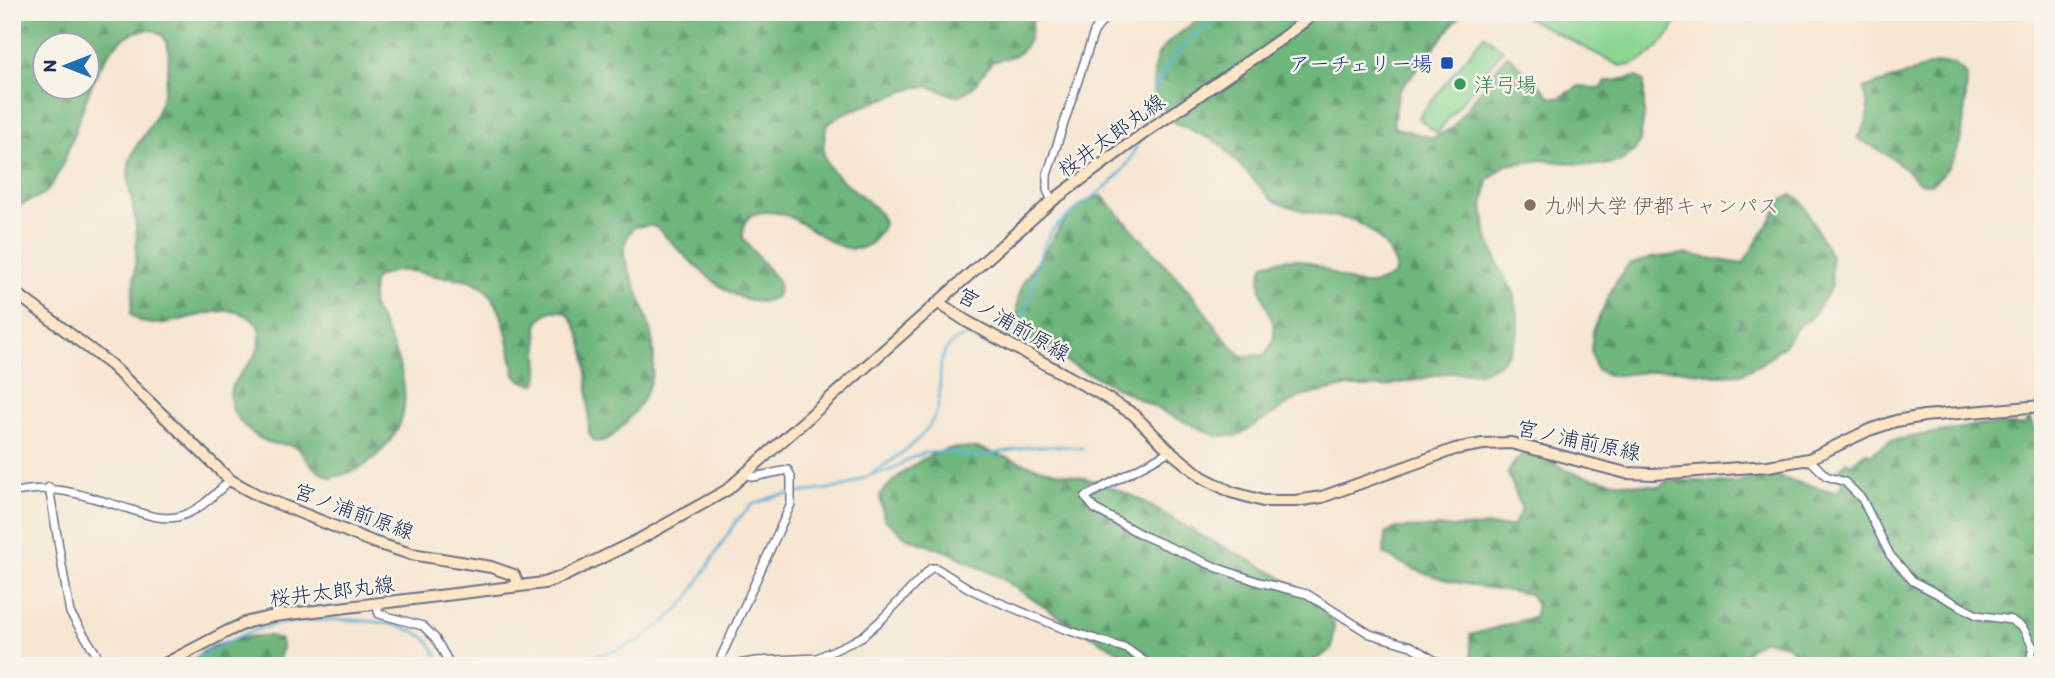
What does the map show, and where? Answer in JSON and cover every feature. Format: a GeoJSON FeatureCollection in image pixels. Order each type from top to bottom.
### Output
{"type":"FeatureCollection","features":[{"type":"Feature","properties":{"kind":"main road","name":"桜井太郎丸線"},"geometry":{"type":"LineString","coordinates":[[939,303],[1052,201],[1316,12]]}},
{"type":"Feature","properties":{"kind":"main road","name":"宮ノ浦前原線"},"geometry":{"type":"LineString","coordinates":[[12,290],[111,365],[230,480],[258,496],[373,542],[411,554],[491,567],[514,575],[518,586],[544,583],[564,576],[640,539],[727,490],[939,303],[946,310],[1133,414],[1170,451],[1202,477],[1231,492],[1264,501],[1295,501],[1322,497],[1455,449],[1483,444],[1511,443],[1626,473],[1654,474],[1768,466],[1809,459],[1869,430],[1896,421],[1924,416],[2043,406]]}},
{"type":"Feature","properties":{"kind":"main road","name":"桜井太郎丸線"},"geometry":{"type":"LineString","coordinates":[[162,666],[248,622],[274,616],[518,586]]}},
{"type":"Feature","properties":{"kind":"street"},"geometry":{"type":"LineString","coordinates":[[1052,201],[1047,190],[1047,175],[1094,32],[1110,12]]}},
{"type":"Feature","properties":{"kind":"street"},"geometry":{"type":"LineString","coordinates":[[1170,451],[1084,497],[1095,509],[1142,536],[1218,568],[1307,594],[1370,634],[1411,646],[1444,666]]}},
{"type":"Feature","properties":{"kind":"street"},"geometry":{"type":"LineString","coordinates":[[1809,459],[1826,476],[1845,482],[1862,499],[1890,555],[1913,581],[1977,615],[2011,620],[2023,628],[2033,647],[2029,666]]}},
{"type":"Feature","properties":{"kind":"street"},"geometry":{"type":"LineString","coordinates":[[746,474],[753,477],[788,470],[791,477],[790,504],[720,657],[725,666],[756,661],[817,658],[852,642],[881,620],[930,568],[936,568],[996,601],[1064,629],[1127,649],[1151,666]]}},
{"type":"Feature","properties":{"kind":"street"},"geometry":{"type":"LineString","coordinates":[[12,492],[49,487],[156,517],[176,517],[200,507],[230,480]]}},
{"type":"Feature","properties":{"kind":"street"},"geometry":{"type":"LineString","coordinates":[[49,487],[70,613],[104,666]]}},
{"type":"Feature","properties":{"kind":"street"},"geometry":{"type":"LineString","coordinates":[[376,604],[379,614],[423,626],[435,638],[451,666]]}},
{"type":"Feature","properties":{"kind":"green space"},"geometry":{"type":"Polygon","coordinates":[[[12,12],[1034,12],[1025,48],[1013,56],[992,62],[973,87],[961,95],[955,96],[931,87],[917,87],[844,113],[826,126],[823,151],[830,168],[875,208],[884,224],[875,239],[864,247],[853,249],[842,247],[782,214],[754,214],[745,223],[743,239],[779,282],[778,295],[763,301],[747,300],[730,292],[696,267],[657,228],[650,225],[634,227],[628,235],[624,256],[649,324],[654,358],[652,374],[638,406],[607,439],[594,441],[589,433],[585,355],[575,325],[567,313],[552,311],[539,322],[539,376],[536,384],[515,375],[503,320],[498,307],[481,286],[469,280],[408,271],[387,273],[373,281],[373,306],[392,345],[402,374],[402,416],[389,442],[370,462],[350,473],[331,478],[313,467],[295,447],[274,444],[256,435],[240,421],[233,410],[231,389],[259,347],[260,331],[253,320],[239,313],[223,311],[156,324],[142,322],[131,314],[136,239],[129,165],[135,148],[152,123],[165,86],[169,55],[161,34],[150,30],[129,35],[112,49],[102,65],[102,32],[32,32],[32,102],[85,102],[68,151],[46,192],[12,208],[12,99],[19,81],[12,76],[12,12]]]}},
{"type":"Feature","properties":{"kind":"green space"},"geometry":{"type":"Polygon","coordinates":[[[1204,12],[1463,12],[1398,92],[1393,127],[1433,138],[1452,128],[1507,55],[1550,97],[1559,98],[1579,86],[1601,89],[1606,82],[1636,77],[1644,81],[1644,116],[1640,140],[1634,151],[1621,161],[1606,165],[1588,165],[1541,160],[1506,165],[1488,180],[1483,205],[1486,232],[1500,269],[1513,291],[1518,314],[1518,333],[1510,351],[1499,364],[1483,372],[1448,373],[1382,387],[1344,387],[1300,397],[1237,436],[1217,436],[1035,346],[1018,326],[1017,303],[1023,283],[1062,224],[1080,205],[1102,196],[1190,292],[1225,339],[1242,356],[1264,355],[1273,341],[1273,322],[1260,286],[1264,264],[1288,259],[1305,261],[1355,283],[1367,285],[1395,274],[1395,263],[1385,245],[1370,230],[1353,220],[1304,211],[1273,201],[1219,143],[1174,122],[1153,94],[1155,64],[1160,53],[1204,12]]]}},
{"type":"Feature","properties":{"kind":"green space"},"geometry":{"type":"Polygon","coordinates":[[[1516,12],[1681,12],[1657,48],[1640,61],[1620,66],[1516,12]]]}},
{"type":"Feature","properties":{"kind":"green space","name":"洋弓場"},"geometry":{"type":"Polygon","coordinates":[[[1484,35],[1503,50],[1437,133],[1418,118],[1484,35]]]}},
{"type":"Feature","properties":{"kind":"green space"},"geometry":{"type":"Polygon","coordinates":[[[1944,63],[1954,64],[1967,76],[1961,136],[1943,174],[1931,184],[1920,183],[1894,159],[1857,138],[1868,115],[1864,89],[1944,63]]]}},
{"type":"Feature","properties":{"kind":"green space"},"geometry":{"type":"Polygon","coordinates":[[[1792,195],[1801,200],[1831,256],[1832,286],[1811,319],[1801,323],[1784,345],[1762,363],[1741,374],[1715,375],[1673,369],[1609,376],[1596,369],[1591,351],[1593,331],[1613,287],[1628,265],[1651,258],[1685,254],[1743,264],[1783,200],[1792,195]]]}},
{"type":"Feature","properties":{"kind":"green space"},"geometry":{"type":"Polygon","coordinates":[[[2029,418],[2043,448],[2043,666],[1809,666],[1787,645],[1764,640],[1750,648],[1735,666],[1472,666],[1470,635],[1534,617],[1537,606],[1530,594],[1437,577],[1384,554],[1385,534],[1396,528],[1513,526],[1522,510],[1508,473],[1526,453],[1536,452],[1569,471],[1614,482],[1660,487],[1668,480],[1735,483],[1766,474],[1835,492],[1843,487],[1839,469],[1847,461],[1851,464],[1862,455],[1861,459],[1866,452],[1870,455],[1890,441],[1977,425],[2024,425],[2029,418]]]}},
{"type":"Feature","properties":{"kind":"green space"},"geometry":{"type":"Polygon","coordinates":[[[978,448],[1035,467],[1096,481],[1137,498],[1200,535],[1271,571],[1314,599],[1334,624],[1332,649],[1314,661],[1295,664],[1149,666],[1064,620],[999,577],[949,552],[907,538],[884,519],[880,495],[902,473],[920,461],[949,449],[978,448]]]}},
{"type":"Feature","properties":{"kind":"green space"},"geometry":{"type":"Polygon","coordinates":[[[255,636],[271,636],[281,640],[282,649],[277,666],[187,666],[218,644],[255,636]]]}},
{"type":"Feature","properties":{"kind":"waterway"},"geometry":{"type":"LineString","coordinates":[[1141,130],[1153,95],[1171,61],[1192,38],[1228,12]]}},
{"type":"Feature","properties":{"kind":"waterway"},"geometry":{"type":"LineString","coordinates":[[1005,338],[1025,313],[1039,259],[1052,231],[1119,175],[1137,143]]}},
{"type":"Feature","properties":{"kind":"waterway"},"geometry":{"type":"LineString","coordinates":[[870,475],[908,448],[931,423],[939,402],[940,368],[947,349],[955,341],[968,336],[992,348],[1000,342]]}},
{"type":"Feature","properties":{"kind":"waterway"},"geometry":{"type":"LineString","coordinates":[[560,666],[570,661],[615,651],[643,638],[668,619],[687,600],[736,521],[753,504],[776,496],[844,487],[870,475],[891,470],[924,453],[943,452],[979,457],[1027,447],[1082,448]]}},
{"type":"Feature","properties":{"kind":"waterway"},"geometry":{"type":"LineString","coordinates":[[183,666],[247,633],[293,622],[316,620],[363,621],[405,628],[425,638],[442,666]]}},
{"type":"Feature","properties":{"kind":"place","name":"アーチェリー場"},"geometry":{"type":"Point","coordinates":[1447,63]}},
{"type":"Feature","properties":{"kind":"place","name":"洋弓場"},"geometry":{"type":"Point","coordinates":[1460,84]}},
{"type":"Feature","properties":{"kind":"place","name":"九州大学 伊都キャンパス"},"geometry":{"type":"Point","coordinates":[1530,205]}}]}
